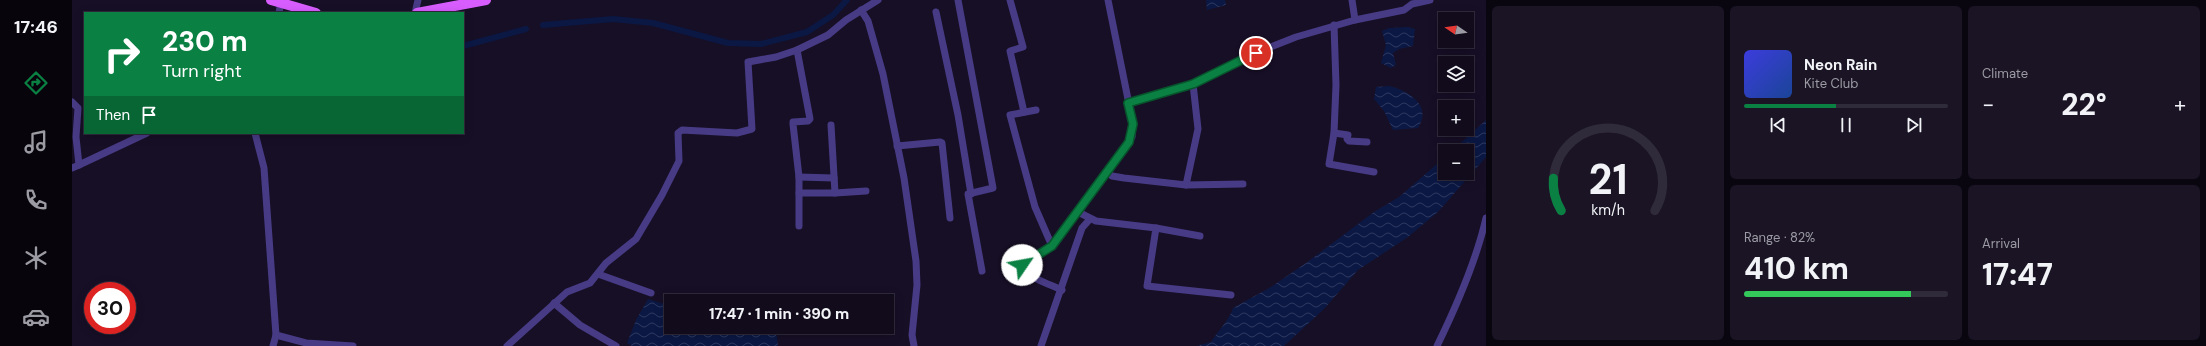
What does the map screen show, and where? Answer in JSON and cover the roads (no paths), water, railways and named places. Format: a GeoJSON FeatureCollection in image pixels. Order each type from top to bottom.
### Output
{"type":"FeatureCollection","features":[{"type":"Feature","properties":{"kind":"main road"},"geometry":{"type":"LineString","coordinates":[[421,12],[486,0]]}},
{"type":"Feature","properties":{"kind":"main road"},"geometry":{"type":"LineString","coordinates":[[276,1],[313,12]]}},
{"type":"Feature","properties":{"kind":"street"},"geometry":{"type":"LineString","coordinates":[[416,12],[418,0]]}},
{"type":"Feature","properties":{"kind":"street"},"geometry":{"type":"LineString","coordinates":[[507,346],[567,292],[590,283],[606,263],[636,239],[662,195],[679,161],[678,133],[682,130],[737,133],[752,129],[748,62],[776,58],[797,50],[828,35],[861,10],[868,2],[878,0]]}},
{"type":"Feature","properties":{"kind":"street"},"geometry":{"type":"LineString","coordinates":[[958,0],[994,188],[968,194],[982,271]]}},
{"type":"Feature","properties":{"kind":"street"},"geometry":{"type":"LineString","coordinates":[[1010,0],[1023,47],[1010,51],[1024,112]]}},
{"type":"Feature","properties":{"kind":"street"},"geometry":{"type":"LineString","coordinates":[[1062,290],[1036,277],[1025,270],[1022,265],[1052,246],[1132,137],[1133,124],[1108,0]]}},
{"type":"Feature","properties":{"kind":"street"},"geometry":{"type":"LineString","coordinates":[[1352,0],[1355,20]]}},
{"type":"Feature","properties":{"kind":"street"},"geometry":{"type":"LineString","coordinates":[[1128,103],[1193,84],[1243,58],[1296,37],[1334,25],[1404,10],[1412,4],[1430,0]]}},
{"type":"Feature","properties":{"kind":"street"},"geometry":{"type":"LineString","coordinates":[[276,1],[279,12]]}},
{"type":"Feature","properties":{"kind":"street"},"geometry":{"type":"LineString","coordinates":[[861,10],[868,21],[883,74],[904,178],[916,261],[917,285],[912,335],[914,346]]}},
{"type":"Feature","properties":{"kind":"street"},"geometry":{"type":"LineString","coordinates":[[936,12],[958,115],[971,194]]}},
{"type":"Feature","properties":{"kind":"street"},"geometry":{"type":"LineString","coordinates":[[1334,25],[1336,85],[1334,133],[1329,164],[1374,172]]}},
{"type":"Feature","properties":{"kind":"street"},"geometry":{"type":"LineString","coordinates":[[797,50],[810,119],[808,121],[793,123],[799,177],[799,226]]}},
{"type":"Feature","properties":{"kind":"street"},"geometry":{"type":"LineString","coordinates":[[1186,185],[1198,129],[1193,84]]}},
{"type":"Feature","properties":{"kind":"street"},"geometry":{"type":"LineString","coordinates":[[72,102],[78,108],[76,137],[79,165]]}},
{"type":"Feature","properties":{"kind":"street"},"geometry":{"type":"LineString","coordinates":[[1036,110],[1010,115],[1035,207],[1052,246]]}},
{"type":"Feature","properties":{"kind":"street"},"geometry":{"type":"LineString","coordinates":[[830,125],[835,193]]}},
{"type":"Feature","properties":{"kind":"street"},"geometry":{"type":"LineString","coordinates":[[1334,133],[1347,134],[1349,141],[1367,142]]}},
{"type":"Feature","properties":{"kind":"street"},"geometry":{"type":"LineString","coordinates":[[72,168],[145,134]]}},
{"type":"Feature","properties":{"kind":"street"},"geometry":{"type":"LineString","coordinates":[[255,134],[264,175],[276,335],[273,346]]}},
{"type":"Feature","properties":{"kind":"street"},"geometry":{"type":"LineString","coordinates":[[897,146],[942,143],[950,218]]}},
{"type":"Feature","properties":{"kind":"street"},"geometry":{"type":"LineString","coordinates":[[1107,172],[1112,176],[1124,178],[1186,185],[1243,184]]}},
{"type":"Feature","properties":{"kind":"street"},"geometry":{"type":"LineString","coordinates":[[799,177],[834,178]]}},
{"type":"Feature","properties":{"kind":"street"},"geometry":{"type":"LineString","coordinates":[[799,193],[866,191]]}},
{"type":"Feature","properties":{"kind":"street"},"geometry":{"type":"LineString","coordinates":[[1078,212],[1090,219],[1200,236]]}},
{"type":"Feature","properties":{"kind":"street"},"geometry":{"type":"LineString","coordinates":[[1437,346],[1453,313],[1484,232],[1486,218]]}},
{"type":"Feature","properties":{"kind":"street"},"geometry":{"type":"LineString","coordinates":[[1041,346],[1062,290],[1082,228],[1090,219]]}},
{"type":"Feature","properties":{"kind":"street"},"geometry":{"type":"LineString","coordinates":[[1156,228],[1147,286],[1231,295]]}},
{"type":"Feature","properties":{"kind":"street"},"geometry":{"type":"LineString","coordinates":[[598,274],[651,293]]}},
{"type":"Feature","properties":{"kind":"street"},"geometry":{"type":"LineString","coordinates":[[554,303],[580,325],[616,346]]}},
{"type":"Feature","properties":{"kind":"street"},"geometry":{"type":"LineString","coordinates":[[276,335],[306,342],[353,346]]}},
{"type":"Feature","properties":{"kind":"water"},"geometry":{"type":"Polygon","coordinates":[[[1206,0],[1225,0],[1226,5],[1207,10],[1206,0]]]}},
{"type":"Feature","properties":{"kind":"water"},"geometry":{"type":"Polygon","coordinates":[[[1408,27],[1415,29],[1413,46],[1399,49],[1393,53],[1396,65],[1391,68],[1381,63],[1386,45],[1382,31],[1389,28],[1408,27]]]}},
{"type":"Feature","properties":{"kind":"water"},"geometry":{"type":"Polygon","coordinates":[[[1389,86],[1404,91],[1416,100],[1422,113],[1422,120],[1418,128],[1393,130],[1384,111],[1374,99],[1376,87],[1389,86]]]}},
{"type":"Feature","properties":{"kind":"water"},"geometry":{"type":"Polygon","coordinates":[[[1486,120],[1486,157],[1474,171],[1474,144],[1460,144],[1468,136],[1474,136],[1474,131],[1486,120]]]}},
{"type":"Feature","properties":{"kind":"water"},"geometry":{"type":"Polygon","coordinates":[[[1438,163],[1438,180],[1466,180],[1438,212],[1408,237],[1358,270],[1324,309],[1284,346],[1196,346],[1211,342],[1229,317],[1233,308],[1271,287],[1306,263],[1374,212],[1399,197],[1438,163]]]}},
{"type":"Feature","properties":{"kind":"water"},"geometry":{"type":"Polygon","coordinates":[[[648,299],[664,304],[664,334],[774,334],[777,336],[778,346],[632,346],[627,343],[636,320],[648,299]]]}},
{"type":"Feature","properties":{"kind":"waterway"},"geometry":{"type":"LineString","coordinates":[[543,25],[613,19],[653,23],[728,43],[761,44],[807,32],[833,15],[847,0]]}},
{"type":"Feature","properties":{"kind":"waterway"},"geometry":{"type":"LineString","coordinates":[[464,46],[526,29]]}}]}
